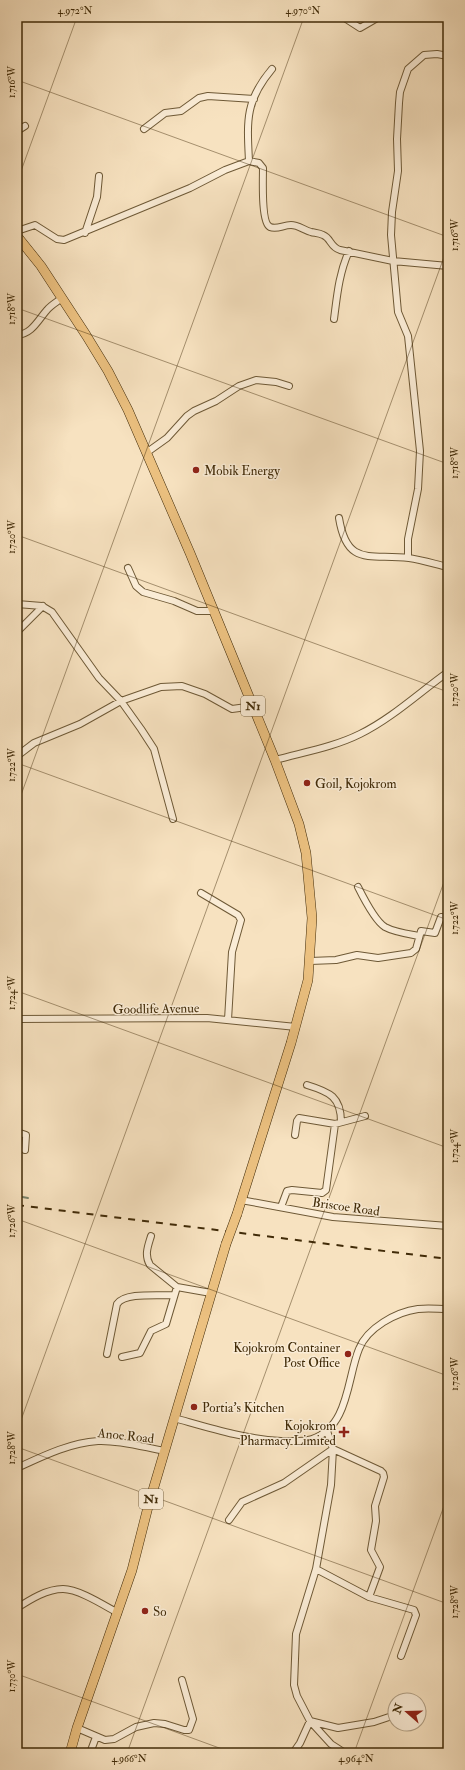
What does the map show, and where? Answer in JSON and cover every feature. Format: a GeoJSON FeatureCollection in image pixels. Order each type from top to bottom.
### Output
{"type":"FeatureCollection","features":[{"type":"Feature","properties":{"kind":"highway","name":"N1"},"geometry":{"type":"LineString","coordinates":[[17,236],[28,247],[112,377],[128,410],[190,553],[213,612],[254,706],[299,824],[306,853],[312,918],[308,980],[296,1027],[211,1293],[148,1507],[132,1570],[77,1728],[70,1753]]}},
{"type":"Feature","properties":{"kind":"street"},"geometry":{"type":"LineString","coordinates":[[343,17],[360,28],[380,17]]}},
{"type":"Feature","properties":{"kind":"street"},"geometry":{"type":"LineString","coordinates":[[408,558],[408,539],[418,489],[420,451],[408,336],[398,312],[391,235],[392,212],[398,171],[397,139],[400,92],[408,69],[424,55],[436,54],[448,56]]}},
{"type":"Feature","properties":{"kind":"street"},"geometry":{"type":"LineString","coordinates":[[249,161],[248,121],[259,86],[272,69]]}},
{"type":"Feature","properties":{"kind":"street"},"geometry":{"type":"LineString","coordinates":[[144,129],[165,113],[181,111],[199,98],[214,96],[254,99]]}},
{"type":"Feature","properties":{"kind":"street"},"geometry":{"type":"LineString","coordinates":[[17,130],[25,126]]}},
{"type":"Feature","properties":{"kind":"street"},"geometry":{"type":"LineString","coordinates":[[17,231],[35,225],[57,239],[64,240],[85,233],[249,161],[259,163],[264,168],[263,206],[267,225],[276,228],[290,224],[295,225],[310,232],[324,235],[335,248],[349,252],[393,261],[448,266]]}},
{"type":"Feature","properties":{"kind":"street"},"geometry":{"type":"LineString","coordinates":[[85,233],[97,197],[99,176]]}},
{"type":"Feature","properties":{"kind":"street"},"geometry":{"type":"LineString","coordinates":[[334,319],[342,270],[349,252]]}},
{"type":"Feature","properties":{"kind":"street"},"geometry":{"type":"LineString","coordinates":[[17,335],[23,335],[32,329],[47,310],[62,298]]}},
{"type":"Feature","properties":{"kind":"street"},"geometry":{"type":"LineString","coordinates":[[146,453],[167,438],[187,416],[194,411],[216,401],[239,386],[256,380],[276,382],[289,386]]}},
{"type":"Feature","properties":{"kind":"street"},"geometry":{"type":"LineString","coordinates":[[339,518],[341,534],[347,545],[356,552],[367,557],[408,558],[448,567]]}},
{"type":"Feature","properties":{"kind":"street"},"geometry":{"type":"LineString","coordinates":[[128,568],[136,586],[143,592],[174,601],[196,611],[213,612]]}},
{"type":"Feature","properties":{"kind":"street"},"geometry":{"type":"LineString","coordinates":[[17,604],[43,606],[52,612],[99,678],[120,701],[141,729],[154,749],[173,819]]}},
{"type":"Feature","properties":{"kind":"street"},"geometry":{"type":"LineString","coordinates":[[17,632],[43,606]]}},
{"type":"Feature","properties":{"kind":"street"},"geometry":{"type":"LineString","coordinates":[[275,760],[334,744],[362,733],[378,724],[448,672]]}},
{"type":"Feature","properties":{"kind":"street"},"geometry":{"type":"LineString","coordinates":[[17,756],[34,743],[80,724],[120,701],[161,687],[174,686],[205,694],[232,709],[254,706]]}},
{"type":"Feature","properties":{"kind":"street"},"geometry":{"type":"LineString","coordinates":[[358,887],[363,898],[382,925],[389,929],[419,936]]}},
{"type":"Feature","properties":{"kind":"street"},"geometry":{"type":"LineString","coordinates":[[201,893],[238,915],[241,920],[232,952],[228,1020]]}},
{"type":"Feature","properties":{"kind":"street"},"geometry":{"type":"LineString","coordinates":[[310,961],[336,960],[357,955],[378,958],[411,953],[416,948],[421,930],[435,933],[441,917],[448,918]]}},
{"type":"Feature","properties":{"kind":"street","name":"Goodlife Avenue"},"geometry":{"type":"LineString","coordinates":[[17,1020],[207,1018],[296,1027]]}},
{"type":"Feature","properties":{"kind":"street"},"geometry":{"type":"LineString","coordinates":[[281,1207],[287,1191],[292,1190],[322,1193],[326,1190],[341,1111],[337,1101],[325,1091],[307,1085]]}},
{"type":"Feature","properties":{"kind":"street"},"geometry":{"type":"LineString","coordinates":[[295,1134],[297,1121],[299,1118],[338,1123],[365,1116]]}},
{"type":"Feature","properties":{"kind":"street"},"geometry":{"type":"LineString","coordinates":[[17,1132],[26,1135],[25,1150]]}},
{"type":"Feature","properties":{"kind":"street","name":"Briscoe Road"},"geometry":{"type":"LineString","coordinates":[[241,1200],[333,1217],[448,1226]]}},
{"type":"Feature","properties":{"kind":"street"},"geometry":{"type":"LineString","coordinates":[[151,1236],[146,1251],[150,1265],[177,1287],[211,1293]]}},
{"type":"Feature","properties":{"kind":"street"},"geometry":{"type":"LineString","coordinates":[[122,1357],[140,1353],[151,1330],[163,1327],[166,1324],[177,1287]]}},
{"type":"Feature","properties":{"kind":"street"},"geometry":{"type":"LineString","coordinates":[[107,1354],[117,1304],[120,1300],[127,1296],[174,1295]]}},
{"type":"Feature","properties":{"kind":"street"},"geometry":{"type":"LineString","coordinates":[[174,1418],[236,1435],[268,1440],[310,1440],[327,1431],[336,1420],[343,1405],[359,1348],[365,1338],[374,1330],[404,1312],[426,1308],[448,1309]]}},
{"type":"Feature","properties":{"kind":"street"},"geometry":{"type":"LineString","coordinates":[[327,1431],[333,1449],[331,1485],[316,1569],[299,1621],[294,1651],[294,1686],[297,1696],[310,1721],[331,1744],[345,1753]]}},
{"type":"Feature","properties":{"kind":"street","name":"Anoe Road"},"geometry":{"type":"LineString","coordinates":[[17,1468],[63,1448],[89,1442],[99,1441],[122,1443],[165,1451]]}},
{"type":"Feature","properties":{"kind":"street"},"geometry":{"type":"LineString","coordinates":[[229,1520],[242,1502],[284,1483],[333,1449]]}},
{"type":"Feature","properties":{"kind":"street"},"geometry":{"type":"LineString","coordinates":[[333,1449],[381,1471],[384,1475],[375,1506],[376,1520],[371,1550],[380,1567],[369,1597]]}},
{"type":"Feature","properties":{"kind":"street"},"geometry":{"type":"LineString","coordinates":[[316,1569],[369,1597],[412,1609],[416,1612],[401,1656]]}},
{"type":"Feature","properties":{"kind":"street"},"geometry":{"type":"LineString","coordinates":[[17,1608],[33,1598],[63,1589],[75,1592],[118,1613]]}},
{"type":"Feature","properties":{"kind":"street"},"geometry":{"type":"LineString","coordinates":[[77,1728],[105,1740],[110,1740],[136,1727],[154,1723],[189,1730],[193,1719],[182,1680]]}},
{"type":"Feature","properties":{"kind":"street"},"geometry":{"type":"LineString","coordinates":[[310,1721],[338,1728],[374,1722],[387,1718]]}},
{"type":"Feature","properties":{"kind":"street"},"geometry":{"type":"LineString","coordinates":[[293,1753],[300,1743],[310,1721]]}},
{"type":"Feature","properties":{"kind":"street"},"geometry":{"type":"LineString","coordinates":[[90,1753],[96,1737]]}},
{"type":"Feature","properties":{"kind":"waterway"},"geometry":{"type":"LineString","coordinates":[[17,1196],[28,1198]]}},
{"type":"Feature","properties":{"kind":"railway"},"geometry":{"type":"LineString","coordinates":[[17,1205],[448,1259]]}},
{"type":"Feature","properties":{"kind":"place","name":"Mobik Energy"},"geometry":{"type":"Point","coordinates":[196,470]}},
{"type":"Feature","properties":{"kind":"place","name":"Goil, Kojokrom"},"geometry":{"type":"Point","coordinates":[307,783]}},
{"type":"Feature","properties":{"kind":"place","name":"Kojokrom Container Post Office"},"geometry":{"type":"Point","coordinates":[348,1354]}},
{"type":"Feature","properties":{"kind":"place","name":"Portia's Kitchen"},"geometry":{"type":"Point","coordinates":[194,1407]}},
{"type":"Feature","properties":{"kind":"place","name":"Kojokrom Pharmacy Limited"},"geometry":{"type":"Point","coordinates":[344,1432]}},
{"type":"Feature","properties":{"kind":"place","name":"So"},"geometry":{"type":"Point","coordinates":[145,1611]}}]}
